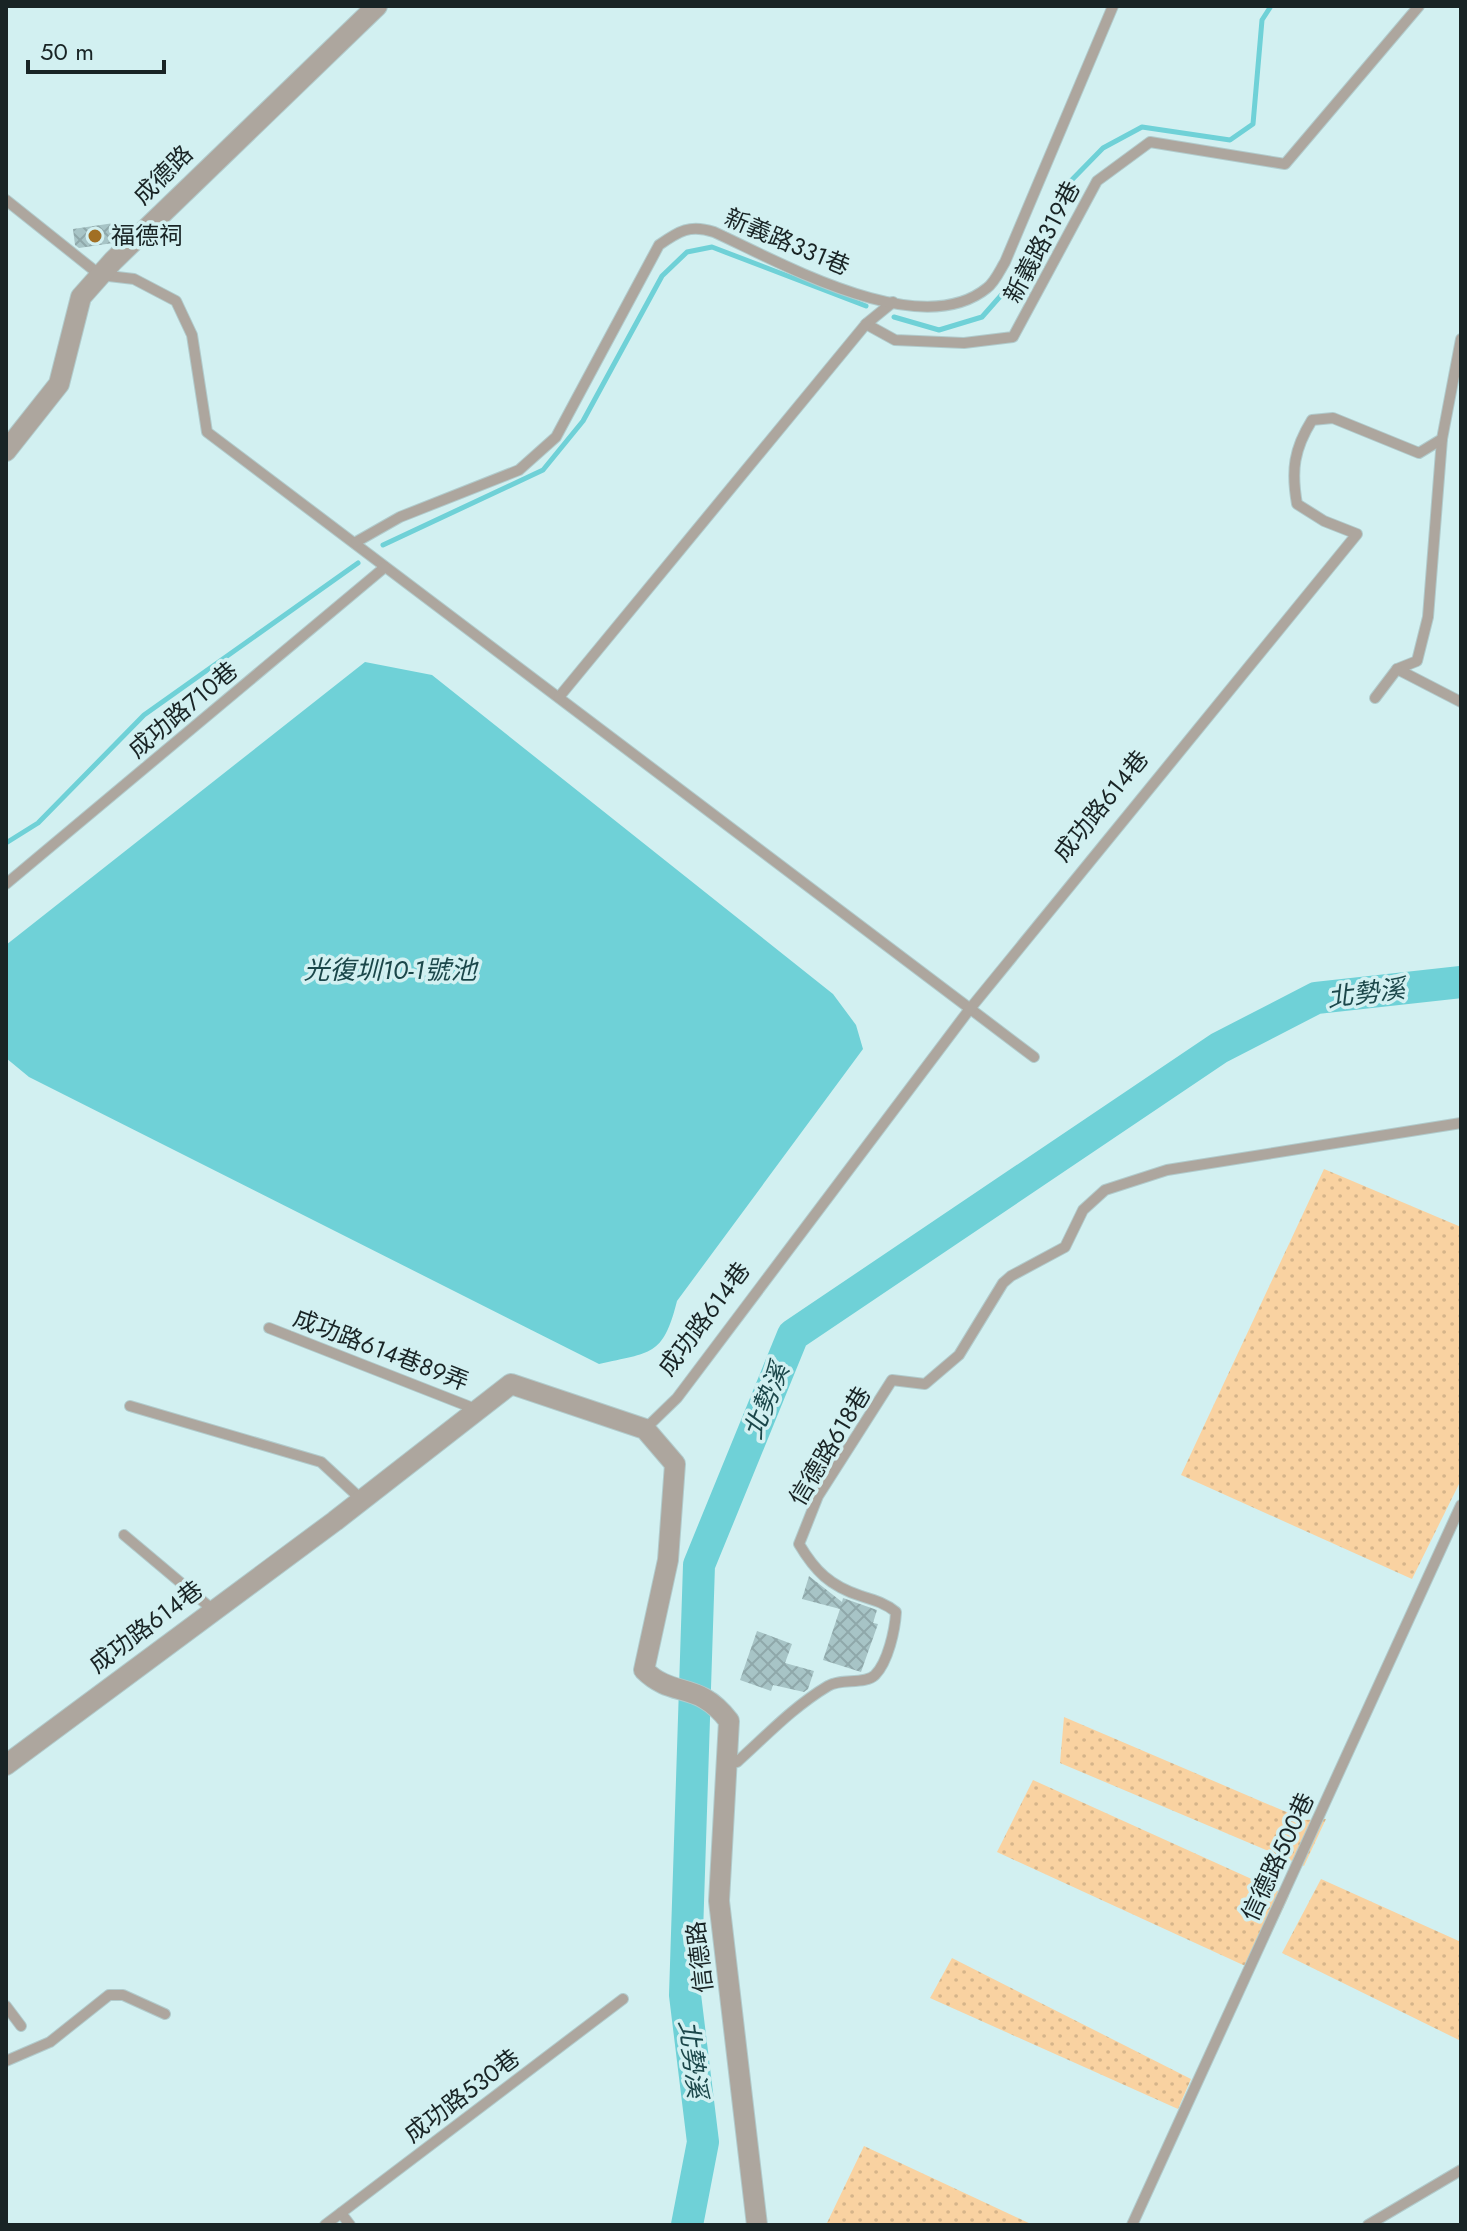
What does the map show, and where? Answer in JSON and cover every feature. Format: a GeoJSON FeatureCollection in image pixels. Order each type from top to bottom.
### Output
{"type":"FeatureCollection","features":[{"type":"Feature","properties":{"kind":"street","name":"成德路"},"geometry":{"type":"LineString","coordinates":[[6,451],[59,384],[81,297],[370,8]]}},
{"type":"Feature","properties":{"kind":"street","name":"成功路614巷"},"geometry":{"type":"LineString","coordinates":[[6,1765],[362,1500],[511,1384],[645,1429]]}},
{"type":"Feature","properties":{"kind":"street","name":"信德路"},"geometry":{"type":"LineString","coordinates":[[645,1429],[675,1464],[668,1560],[644,1670],[657,1682],[702,1694],[716,1703],[729,1721],[719,1901],[757,2225]]}},
{"type":"Feature","properties":{"kind":"lane","name":"新義路331巷"},"geometry":{"type":"LineString","coordinates":[[356,542],[400,517],[519,470],[556,437],[659,245],[678,231],[695,226],[714,232],[838,288],[893,302],[937,307],[969,299],[989,286],[1005,262],[1113,6]]}},
{"type":"Feature","properties":{"kind":"lane","name":"新義路319巷"},"geometry":{"type":"LineString","coordinates":[[866,324],[895,340],[964,343],[1013,337],[1097,181],[1150,142],[1285,164],[1419,6]]}},
{"type":"Feature","properties":{"kind":"lane"},"geometry":{"type":"LineString","coordinates":[[6,200],[100,275],[134,279],[176,301],[192,335],[207,432],[1034,1057]]}},
{"type":"Feature","properties":{"kind":"lane"},"geometry":{"type":"LineString","coordinates":[[559,697],[866,324],[893,302]]}},
{"type":"Feature","properties":{"kind":"lane"},"geometry":{"type":"LineString","coordinates":[[1375,698],[1397,669],[1417,661],[1428,617],[1442,439],[1461,339]]}},
{"type":"Feature","properties":{"kind":"lane","name":"成功路614巷"},"geometry":{"type":"LineString","coordinates":[[645,1429],[677,1398],[969,1010],[1357,534],[1324,521],[1297,504],[1292,477],[1296,446],[1312,420],[1333,418],[1419,453],[1442,439]]}},
{"type":"Feature","properties":{"kind":"lane","name":"成功路710巷"},"geometry":{"type":"LineString","coordinates":[[6,884],[385,567]]}},
{"type":"Feature","properties":{"kind":"lane"},"geometry":{"type":"LineString","coordinates":[[1397,669],[1461,702]]}},
{"type":"Feature","properties":{"kind":"lane","name":"信德路618巷"},"geometry":{"type":"LineString","coordinates":[[728,1763],[737,1762],[793,1708],[831,1684],[870,1679],[878,1673],[895,1625],[896,1612],[887,1605],[847,1592],[814,1569],[799,1544],[818,1496],[892,1380],[925,1384],[940,1374],[978,1330],[1003,1283],[1065,1247],[1093,1198],[1114,1187],[1167,1170],[1461,1123]]}},
{"type":"Feature","properties":{"kind":"lane","name":"成功路614巷89弄"},"geometry":{"type":"LineString","coordinates":[[269,1328],[478,1410]]}},
{"type":"Feature","properties":{"kind":"lane"},"geometry":{"type":"LineString","coordinates":[[130,1406],[321,1462],[362,1500]]}},
{"type":"Feature","properties":{"kind":"lane","name":"信德路500巷"},"geometry":{"type":"LineString","coordinates":[[1132,2225],[1460,1508]]}},
{"type":"Feature","properties":{"kind":"lane"},"geometry":{"type":"LineString","coordinates":[[124,1535],[212,1609]]}},
{"type":"Feature","properties":{"kind":"lane"},"geometry":{"type":"LineString","coordinates":[[6,2061],[50,2042],[109,1995],[123,1995],[165,2014]]}},
{"type":"Feature","properties":{"kind":"lane","name":"成功路530巷"},"geometry":{"type":"LineString","coordinates":[[325,2225],[623,1999]]}},
{"type":"Feature","properties":{"kind":"lane"},"geometry":{"type":"LineString","coordinates":[[6,2006],[21,2026]]}},
{"type":"Feature","properties":{"kind":"lane"},"geometry":{"type":"LineString","coordinates":[[1368,2225],[1461,2170]]}},
{"type":"Feature","properties":{"kind":"lane"},"geometry":{"type":"LineString","coordinates":[[341,2213],[350,2225]]}},
{"type":"Feature","properties":{"kind":"shaded area"},"geometry":{"type":"Polygon","coordinates":[[[1324,1169],[1461,1227],[1461,1480],[1412,1579],[1181,1475],[1324,1169]]]}},
{"type":"Feature","properties":{"kind":"shaded area"},"geometry":{"type":"Polygon","coordinates":[[[1064,1717],[1305,1820],[1326,1819],[1304,1866],[1060,1763],[1064,1717]]]}},
{"type":"Feature","properties":{"kind":"shaded area"},"geometry":{"type":"Polygon","coordinates":[[[1033,1780],[1289,1896],[1254,1970],[997,1852],[1033,1780]]]}},
{"type":"Feature","properties":{"kind":"shaded area"},"geometry":{"type":"Polygon","coordinates":[[[1321,1879],[1461,1942],[1461,2041],[1282,1953],[1321,1879]]]}},
{"type":"Feature","properties":{"kind":"shaded area"},"geometry":{"type":"Polygon","coordinates":[[[952,1958],[1191,2079],[1178,2109],[930,1998],[952,1958]]]}},
{"type":"Feature","properties":{"kind":"shaded area"},"geometry":{"type":"Polygon","coordinates":[[[864,2146],[1033,2225],[826,2225],[864,2146]]]}},
{"type":"Feature","properties":{"kind":"water","name":"光復圳10-1號池"},"geometry":{"type":"Polygon","coordinates":[[[365,662],[432,675],[833,994],[856,1025],[863,1049],[677,1301],[660,1342],[643,1354],[599,1364],[29,1077],[6,1058],[6,945],[365,662]]]}},
{"type":"Feature","properties":{"kind":"building","name":"福德祠"},"geometry":{"type":"Polygon","coordinates":[[[114,223],[116,240],[113,243],[79,248],[75,245],[73,229],[114,223]]]}},
{"type":"Feature","properties":{"kind":"building"},"geometry":{"type":"Polygon","coordinates":[[[809,1576],[842,1602],[843,1598],[877,1610],[873,1623],[878,1624],[861,1672],[823,1660],[840,1609],[802,1599],[809,1576]]]}},
{"type":"Feature","properties":{"kind":"building"},"geometry":{"type":"Polygon","coordinates":[[[757,1631],[792,1644],[785,1663],[814,1671],[808,1689],[804,1692],[773,1685],[771,1691],[740,1680],[757,1631]]]}},
{"type":"Feature","properties":{"kind":"waterway"},"geometry":{"type":"LineString","coordinates":[[894,317],[939,330],[982,317],[1026,267],[1059,193],[1103,148],[1142,127],[1230,140],[1253,124],[1262,20],[1271,6]]}},
{"type":"Feature","properties":{"kind":"waterway"},"geometry":{"type":"LineString","coordinates":[[383,545],[543,470],[583,421],[662,276],[687,252],[712,247],[866,306]]}},
{"type":"Feature","properties":{"kind":"waterway"},"geometry":{"type":"LineString","coordinates":[[6,843],[38,823],[144,715],[358,563]]}},
{"type":"Feature","properties":{"kind":"waterway","name":"北勢溪"},"geometry":{"type":"LineString","coordinates":[[687,2225],[703,2142],[685,1995],[699,1565],[793,1335],[1219,1048],[1316,998],[1461,982]]}},
{"type":"Feature","properties":{"kind":"place","name":"福德祠"},"geometry":{"type":"Point","coordinates":[95,236]}}]}
